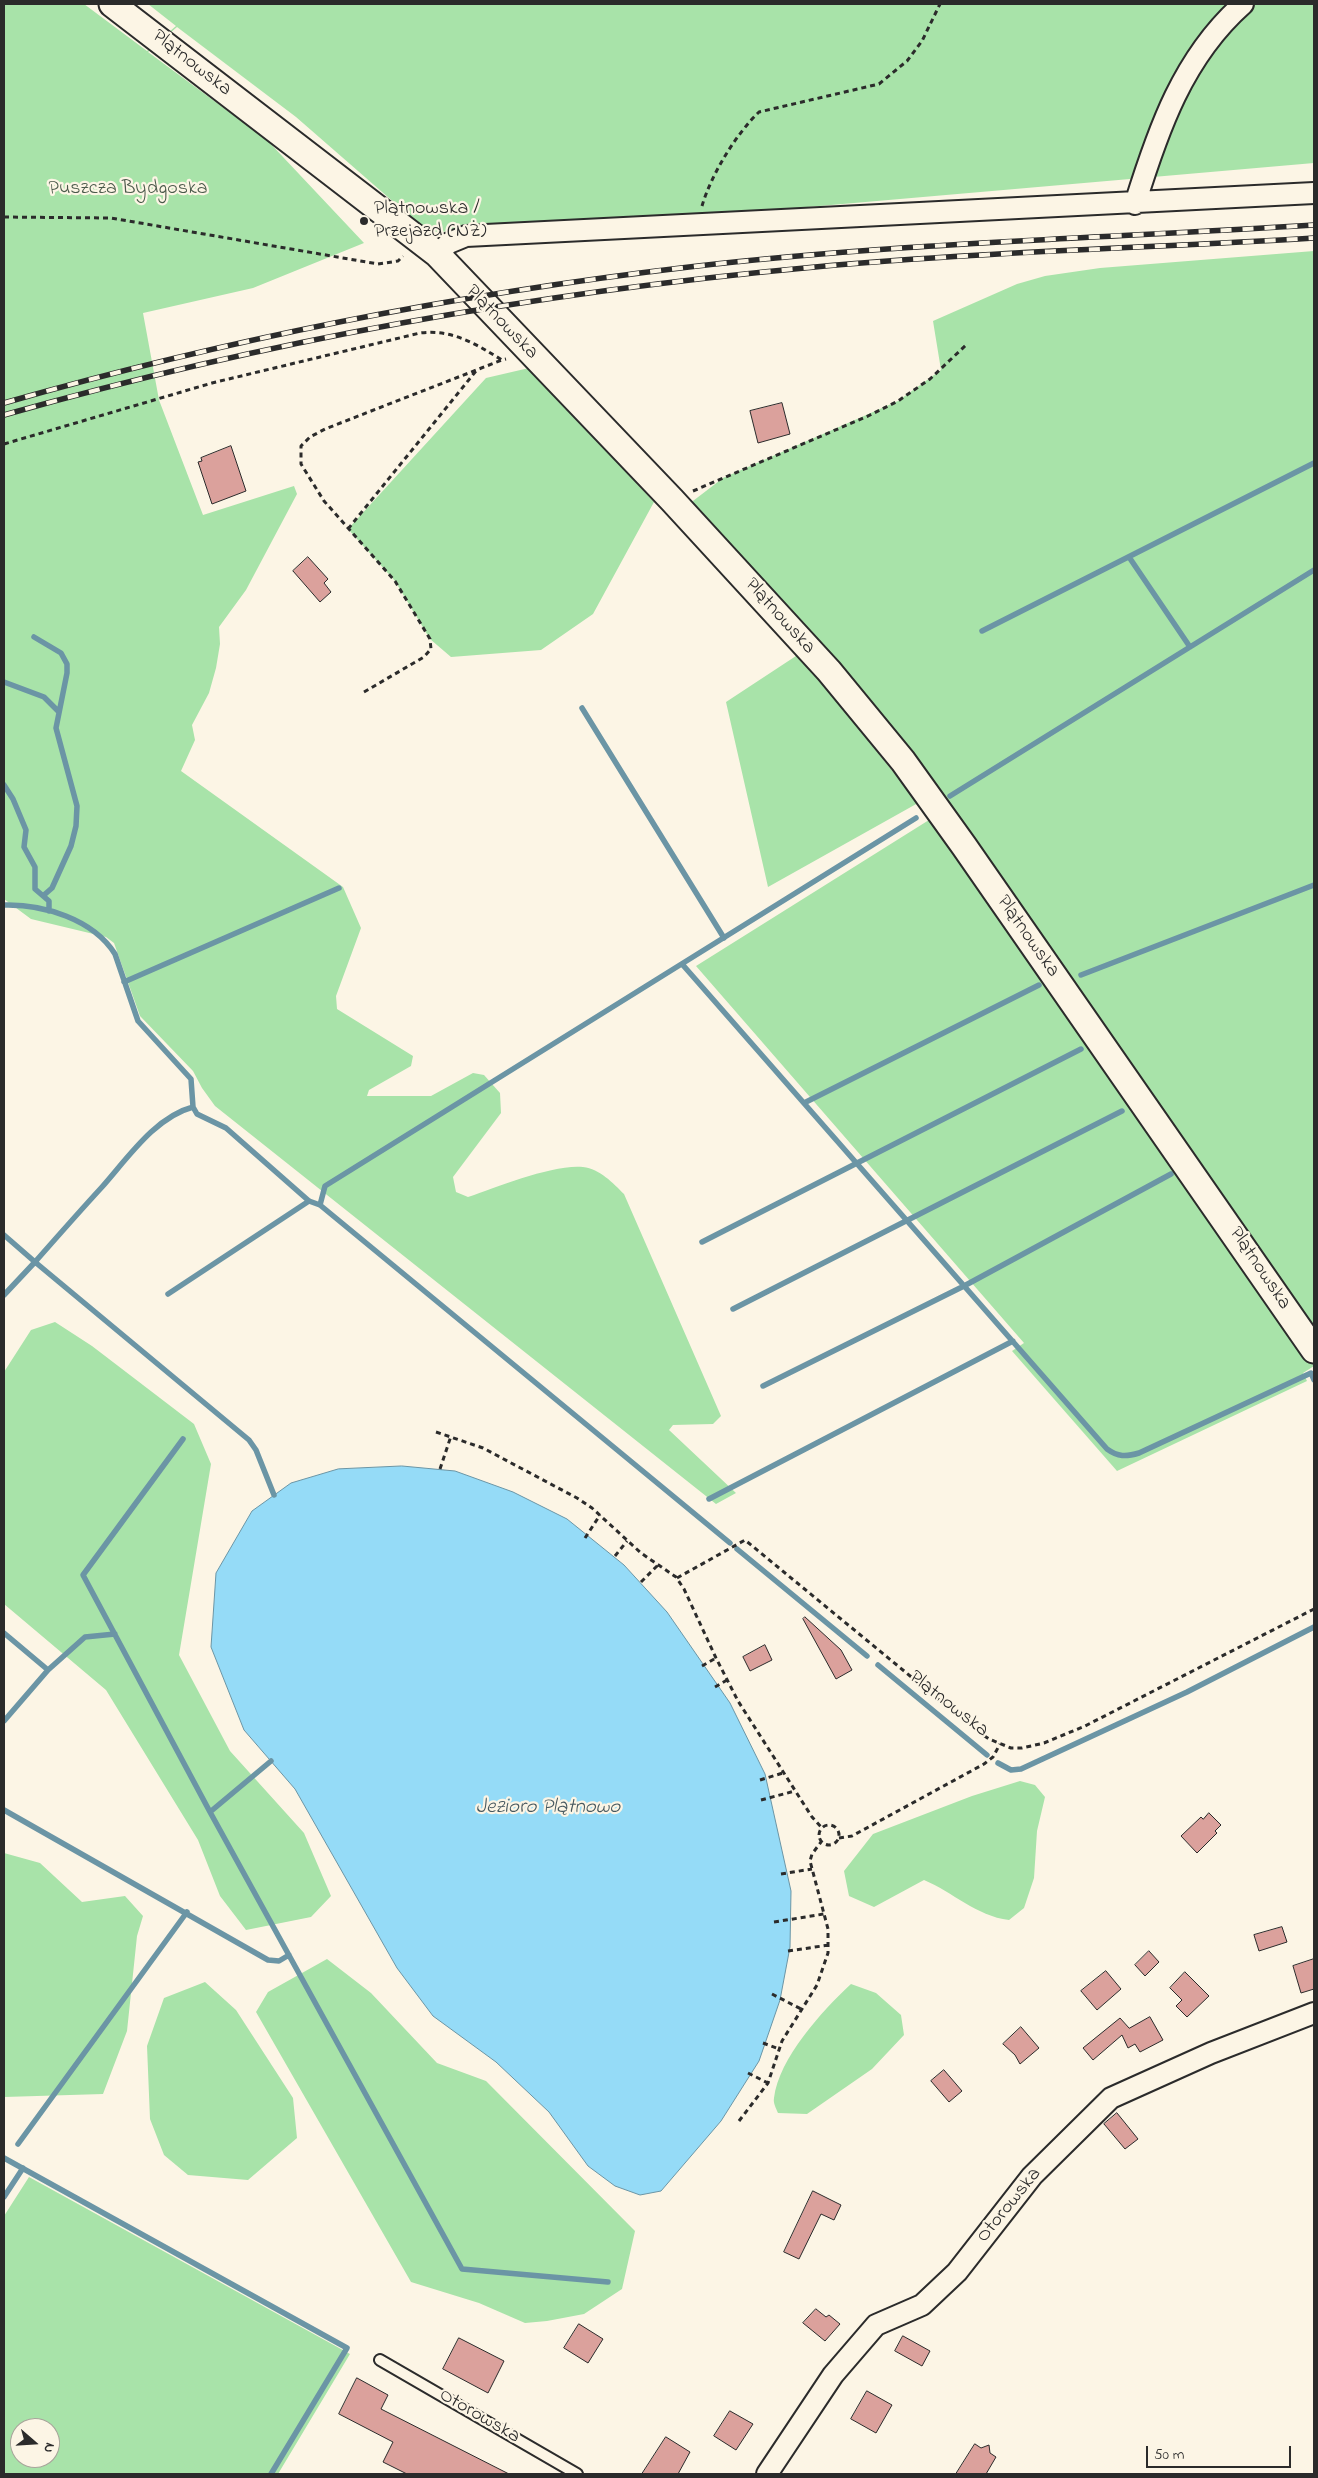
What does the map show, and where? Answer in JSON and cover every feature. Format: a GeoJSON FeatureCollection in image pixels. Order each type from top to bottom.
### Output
{"type":"FeatureCollection","features":[{"type":"Feature","properties":{"kind":"street","name":"Plątnowska"},"geometry":{"type":"LineString","coordinates":[[112,4],[429,247],[672,500],[829,671],[903,761],[1314,1350]]}},
{"type":"Feature","properties":{"kind":"street"},"geometry":{"type":"LineString","coordinates":[[1135,204],[1154,140],[1186,74],[1228,16],[1243,4]]}},
{"type":"Feature","properties":{"kind":"street"},"geometry":{"type":"LineString","coordinates":[[429,247],[449,243],[466,236],[1135,204],[1314,193]]}},
{"type":"Feature","properties":{"kind":"street","name":"Otorowska"},"geometry":{"type":"LineString","coordinates":[[767,2474],[833,2375],[876,2325],[922,2305],[957,2272],[1032,2176],[1111,2098],[1211,2053],[1314,2013]]}},
{"type":"Feature","properties":{"kind":"lane","name":"Otorowska"},"geometry":{"type":"LineString","coordinates":[[380,2360],[577,2474]]}},
{"type":"Feature","properties":{"kind":"path"},"geometry":{"type":"LineString","coordinates":[[699,225],[702,205],[713,178],[746,124],[760,112],[879,84],[907,61],[922,41],[940,4]]}},
{"type":"Feature","properties":{"kind":"path"},"geometry":{"type":"LineString","coordinates":[[4,217],[111,218],[378,264],[398,261],[429,247]]}},
{"type":"Feature","properties":{"kind":"path"},"geometry":{"type":"LineString","coordinates":[[4,444],[212,382],[420,334],[451,334],[480,346],[502,360]]}},
{"type":"Feature","properties":{"kind":"path"},"geometry":{"type":"LineString","coordinates":[[672,500],[898,402],[930,379],[966,345]]}},
{"type":"Feature","properties":{"kind":"path"},"geometry":{"type":"LineString","coordinates":[[364,692],[424,657],[431,649],[430,640],[395,581],[324,501],[304,470],[300,452],[304,442],[325,430],[528,350]]}},
{"type":"Feature","properties":{"kind":"path"},"geometry":{"type":"LineString","coordinates":[[348,529],[477,370]]}},
{"type":"Feature","properties":{"kind":"path"},"geometry":{"type":"LineString","coordinates":[[436,1432],[484,1448],[577,1498],[600,1515],[627,1541],[677,1578],[684,1588],[727,1680],[783,1773],[814,1821],[822,1828]]}},
{"type":"Feature","properties":{"kind":"path"},"geometry":{"type":"LineString","coordinates":[[440,1469],[451,1436]]}},
{"type":"Feature","properties":{"kind":"path"},"geometry":{"type":"LineString","coordinates":[[585,1538],[600,1515]]}},
{"type":"Feature","properties":{"kind":"path","name":"Plątnowska"},"geometry":{"type":"LineString","coordinates":[[677,1578],[745,1540],[977,1730],[1000,1744],[1022,1748],[1044,1744],[1085,1726],[1314,1609]]}},
{"type":"Feature","properties":{"kind":"path"},"geometry":{"type":"LineString","coordinates":[[615,1556],[627,1541]]}},
{"type":"Feature","properties":{"kind":"path"},"geometry":{"type":"LineString","coordinates":[[641,1582],[658,1565]]}},
{"type":"Feature","properties":{"kind":"path"},"geometry":{"type":"LineString","coordinates":[[702,1666],[716,1658]]}},
{"type":"Feature","properties":{"kind":"path"},"geometry":{"type":"LineString","coordinates":[[715,1687],[727,1680]]}},
{"type":"Feature","properties":{"kind":"path"},"geometry":{"type":"LineString","coordinates":[[821,1842],[832,1846],[839,1838],[852,1836],[984,1764],[993,1757],[1000,1744]]}},
{"type":"Feature","properties":{"kind":"path"},"geometry":{"type":"LineString","coordinates":[[760,1780],[783,1773]]}},
{"type":"Feature","properties":{"kind":"path"},"geometry":{"type":"LineString","coordinates":[[761,1800],[795,1791]]}},
{"type":"Feature","properties":{"kind":"path"},"geometry":{"type":"LineString","coordinates":[[822,1828],[833,1826],[838,1830],[839,1838]]}},
{"type":"Feature","properties":{"kind":"path"},"geometry":{"type":"LineString","coordinates":[[821,1842],[819,1835],[822,1828]]}},
{"type":"Feature","properties":{"kind":"path"},"geometry":{"type":"LineString","coordinates":[[739,2121],[768,2084],[786,2033],[817,1985],[829,1945],[824,1914],[810,1858],[821,1842]]}},
{"type":"Feature","properties":{"kind":"path"},"geometry":{"type":"LineString","coordinates":[[781,1874],[812,1869]]}},
{"type":"Feature","properties":{"kind":"path"},"geometry":{"type":"LineString","coordinates":[[774,1922],[824,1914]]}},
{"type":"Feature","properties":{"kind":"path"},"geometry":{"type":"LineString","coordinates":[[788,1951],[829,1945]]}},
{"type":"Feature","properties":{"kind":"path"},"geometry":{"type":"LineString","coordinates":[[772,1994],[801,2009]]}},
{"type":"Feature","properties":{"kind":"path"},"geometry":{"type":"LineString","coordinates":[[764,2042],[779,2049]]}},
{"type":"Feature","properties":{"kind":"path"},"geometry":{"type":"LineString","coordinates":[[748,2072],[768,2084]]}},
{"type":"Feature","properties":{"kind":"green space","name":"Puszcza Bydgoska"},"geometry":{"type":"Polygon","coordinates":[[[4,4],[84,4],[147,51],[176,26],[148,4],[1314,4],[1314,163],[555,229],[428,232],[296,117],[177,27],[148,52],[267,140],[364,243],[253,288],[143,313],[159,400],[203,515],[294,486],[297,494],[246,590],[219,627],[220,644],[216,668],[209,693],[192,725],[195,740],[181,771],[343,887],[361,928],[336,996],[337,1009],[413,1056],[411,1066],[369,1090],[367,1096],[431,1096],[473,1073],[484,1075],[500,1093],[501,1113],[453,1177],[456,1192],[468,1197],[541,1173],[571,1167],[583,1167],[601,1174],[624,1194],[721,1416],[713,1424],[673,1425],[669,1430],[736,1493],[716,1504],[215,1106],[193,1071],[140,1016],[114,943],[106,937],[31,919],[4,899],[4,4]]]}},
{"type":"Feature","properties":{"kind":"green space"},"geometry":{"type":"Polygon","coordinates":[[[1314,251],[1314,1335],[1070,988],[689,504],[723,478],[898,401],[941,370],[933,321],[1017,284],[1045,276],[1100,268],[1314,251]]]}},
{"type":"Feature","properties":{"kind":"green space"},"geometry":{"type":"Polygon","coordinates":[[[529,368],[654,502],[593,614],[541,650],[451,657],[430,639],[395,581],[348,529],[486,378],[529,368]]]}},
{"type":"Feature","properties":{"kind":"green space"},"geometry":{"type":"Polygon","coordinates":[[[799,654],[918,803],[768,887],[726,702],[799,654]]]}},
{"type":"Feature","properties":{"kind":"green space"},"geometry":{"type":"Polygon","coordinates":[[[929,820],[1195,1190],[1314,1366],[1303,1373],[1307,1381],[1117,1471],[1012,1351],[1024,1343],[696,966],[929,820]]]}},
{"type":"Feature","properties":{"kind":"green space"},"geometry":{"type":"Polygon","coordinates":[[[55,1322],[92,1346],[194,1424],[211,1464],[179,1655],[230,1751],[304,1833],[331,1896],[311,1917],[246,1930],[220,1896],[198,1840],[106,1690],[4,1604],[4,1372],[31,1330],[55,1322]]]}},
{"type":"Feature","properties":{"kind":"green space"},"geometry":{"type":"Polygon","coordinates":[[[1020,1781],[1035,1785],[1045,1797],[1037,1831],[1034,1878],[1024,1908],[1009,1920],[997,1918],[975,1909],[924,1880],[874,1907],[849,1896],[844,1871],[873,1834],[972,1796],[1020,1781]]]}},
{"type":"Feature","properties":{"kind":"green space"},"geometry":{"type":"Polygon","coordinates":[[[4,1853],[40,1863],[82,1902],[125,1896],[143,1916],[137,1936],[127,2031],[103,2094],[4,2097],[4,1853]]]}},
{"type":"Feature","properties":{"kind":"green space"},"geometry":{"type":"Polygon","coordinates":[[[327,1959],[371,1993],[437,2063],[486,2081],[635,2231],[622,2289],[584,2314],[525,2323],[479,2303],[411,2282],[256,2012],[268,1992],[327,1959]]]}},
{"type":"Feature","properties":{"kind":"green space"},"geometry":{"type":"Polygon","coordinates":[[[205,1982],[236,2010],[293,2098],[297,2138],[248,2180],[188,2175],[164,2155],[150,2119],[147,2046],[164,1998],[205,1982]]]}},
{"type":"Feature","properties":{"kind":"green space"},"geometry":{"type":"Polygon","coordinates":[[[851,1984],[876,1993],[901,2015],[904,2035],[872,2069],[807,2114],[778,2113],[774,2104],[774,2098],[784,2067],[793,2051],[815,2021],[851,1984]]]}},
{"type":"Feature","properties":{"kind":"green space"},"geometry":{"type":"Polygon","coordinates":[[[29,2177],[350,2354],[278,2474],[4,2474],[4,2216],[29,2177]]]}},
{"type":"Feature","properties":{"kind":"water","name":"Jezioro Plątnowo"},"geometry":{"type":"Polygon","coordinates":[[[402,1466],[455,1471],[513,1492],[567,1519],[624,1565],[667,1612],[730,1703],[765,1774],[791,1891],[790,1947],[780,2000],[759,2061],[721,2121],[661,2191],[640,2195],[615,2186],[588,2166],[549,2112],[496,2062],[433,2016],[397,1968],[295,1789],[244,1730],[211,1647],[216,1573],[252,1511],[291,1483],[338,1469],[402,1466]]]}},
{"type":"Feature","properties":{"kind":"building"},"geometry":{"type":"Polygon","coordinates":[[[782,403],[790,434],[758,443],[750,411],[782,403]]]}},
{"type":"Feature","properties":{"kind":"building"},"geometry":{"type":"Polygon","coordinates":[[[231,446],[246,491],[212,504],[198,462],[202,461],[201,458],[231,446]]]}},
{"type":"Feature","properties":{"kind":"building"},"geometry":{"type":"Polygon","coordinates":[[[308,557],[328,579],[324,583],[331,592],[320,602],[293,571],[308,557]]]}},
{"type":"Feature","properties":{"kind":"building"},"geometry":{"type":"Polygon","coordinates":[[[805,1617],[841,1650],[852,1670],[836,1679],[803,1619],[805,1617]]]}},
{"type":"Feature","properties":{"kind":"building"},"geometry":{"type":"Polygon","coordinates":[[[765,1645],[772,1660],[750,1671],[743,1657],[765,1645]]]}},
{"type":"Feature","properties":{"kind":"building"},"geometry":{"type":"Polygon","coordinates":[[[1209,1813],[1221,1825],[1215,1831],[1217,1833],[1197,1853],[1181,1836],[1201,1817],[1203,1819],[1209,1813]]]}},
{"type":"Feature","properties":{"kind":"building"},"geometry":{"type":"Polygon","coordinates":[[[1282,1927],[1287,1942],[1259,1951],[1254,1935],[1282,1927]]]}},
{"type":"Feature","properties":{"kind":"building"},"geometry":{"type":"Polygon","coordinates":[[[1149,1951],[1159,1962],[1145,1976],[1135,1965],[1149,1951]]]}},
{"type":"Feature","properties":{"kind":"building"},"geometry":{"type":"Polygon","coordinates":[[[1314,1959],[1314,1989],[1301,1993],[1293,1966],[1314,1959]]]}},
{"type":"Feature","properties":{"kind":"building"},"geometry":{"type":"Polygon","coordinates":[[[1106,1971],[1121,1989],[1097,2010],[1081,1991],[1106,1971]]]}},
{"type":"Feature","properties":{"kind":"building"},"geometry":{"type":"Polygon","coordinates":[[[1185,1972],[1209,1996],[1187,2017],[1176,2006],[1182,2000],[1170,1988],[1185,1972]]]}},
{"type":"Feature","properties":{"kind":"building"},"geometry":{"type":"Polygon","coordinates":[[[1150,2017],[1163,2040],[1140,2052],[1135,2044],[1128,2048],[1122,2035],[1093,2060],[1083,2048],[1120,2018],[1129,2028],[1150,2017]]]}},
{"type":"Feature","properties":{"kind":"building"},"geometry":{"type":"Polygon","coordinates":[[[1021,2027],[1039,2048],[1020,2064],[1015,2055],[1003,2044],[1021,2027]]]}},
{"type":"Feature","properties":{"kind":"building"},"geometry":{"type":"Polygon","coordinates":[[[944,2070],[962,2091],[949,2102],[931,2081],[944,2070]]]}},
{"type":"Feature","properties":{"kind":"building"},"geometry":{"type":"Polygon","coordinates":[[[1117,2113],[1138,2139],[1125,2149],[1104,2124],[1117,2113]]]}},
{"type":"Feature","properties":{"kind":"building"},"geometry":{"type":"Polygon","coordinates":[[[813,2191],[841,2205],[834,2220],[821,2214],[799,2259],[784,2252],[813,2191]]]}},
{"type":"Feature","properties":{"kind":"building"},"geometry":{"type":"Polygon","coordinates":[[[816,2309],[826,2317],[829,2315],[840,2324],[825,2341],[803,2323],[816,2309]]]}},
{"type":"Feature","properties":{"kind":"building"},"geometry":{"type":"Polygon","coordinates":[[[579,2324],[603,2339],[588,2363],[564,2348],[579,2324]]]}},
{"type":"Feature","properties":{"kind":"building"},"geometry":{"type":"Polygon","coordinates":[[[903,2336],[930,2351],[922,2366],[895,2351],[903,2336]]]}},
{"type":"Feature","properties":{"kind":"building"},"geometry":{"type":"Polygon","coordinates":[[[459,2338],[504,2361],[488,2393],[443,2369],[459,2338]]]}},
{"type":"Feature","properties":{"kind":"building"},"geometry":{"type":"Polygon","coordinates":[[[357,2378],[388,2395],[381,2409],[509,2474],[407,2474],[383,2462],[393,2442],[339,2414],[357,2378]]]}},
{"type":"Feature","properties":{"kind":"building"},"geometry":{"type":"Polygon","coordinates":[[[867,2391],[892,2405],[876,2433],[851,2419],[867,2391]]]}},
{"type":"Feature","properties":{"kind":"building"},"geometry":{"type":"Polygon","coordinates":[[[730,2411],[753,2424],[736,2450],[714,2436],[730,2411]]]}},
{"type":"Feature","properties":{"kind":"building"},"geometry":{"type":"Polygon","coordinates":[[[666,2437],[690,2452],[678,2474],[642,2474],[666,2437]]]}},
{"type":"Feature","properties":{"kind":"building"},"geometry":{"type":"Polygon","coordinates":[[[975,2444],[981,2448],[989,2445],[990,2453],[996,2457],[986,2474],[956,2474],[975,2444]]]}},
{"type":"Feature","properties":{"kind":"waterway"},"geometry":{"type":"LineString","coordinates":[[982,631],[1314,463]]}},
{"type":"Feature","properties":{"kind":"waterway"},"geometry":{"type":"LineString","coordinates":[[1129,557],[1190,647]]}},
{"type":"Feature","properties":{"kind":"waterway"},"geometry":{"type":"LineString","coordinates":[[950,796],[1314,570]]}},
{"type":"Feature","properties":{"kind":"waterway"},"geometry":{"type":"LineString","coordinates":[[34,637],[61,653],[67,664],[67,673],[56,728],[77,806],[76,826],[71,846],[52,888],[44,895]]}},
{"type":"Feature","properties":{"kind":"waterway"},"geometry":{"type":"LineString","coordinates":[[4,682],[44,697],[58,711]]}},
{"type":"Feature","properties":{"kind":"waterway"},"geometry":{"type":"LineString","coordinates":[[582,708],[724,938]]}},
{"type":"Feature","properties":{"kind":"waterway"},"geometry":{"type":"LineString","coordinates":[[4,785],[13,799],[26,830],[24,847],[35,867],[35,889],[49,901],[49,911]]}},
{"type":"Feature","properties":{"kind":"waterway"},"geometry":{"type":"LineString","coordinates":[[320,1205],[325,1186],[916,818]]}},
{"type":"Feature","properties":{"kind":"waterway"},"geometry":{"type":"LineString","coordinates":[[1081,975],[1314,885]]}},
{"type":"Feature","properties":{"kind":"waterway"},"geometry":{"type":"LineString","coordinates":[[124,982],[339,888]]}},
{"type":"Feature","properties":{"kind":"waterway"},"geometry":{"type":"LineString","coordinates":[[4,905],[35,907],[50,911],[66,916],[94,931],[115,954],[138,1021],[191,1079],[193,1107],[197,1114],[226,1128],[309,1201],[320,1205],[730,1543]]}},
{"type":"Feature","properties":{"kind":"waterway"},"geometry":{"type":"LineString","coordinates":[[682,964],[1107,1449],[1115,1454],[1122,1455],[1139,1453],[1311,1373],[1314,1380]]}},
{"type":"Feature","properties":{"kind":"waterway"},"geometry":{"type":"LineString","coordinates":[[804,1103],[1039,985]]}},
{"type":"Feature","properties":{"kind":"waterway"},"geometry":{"type":"LineString","coordinates":[[702,1242],[1081,1049]]}},
{"type":"Feature","properties":{"kind":"waterway"},"geometry":{"type":"LineString","coordinates":[[4,1235],[35,1262],[154,1129],[179,1112],[193,1107]]}},
{"type":"Feature","properties":{"kind":"waterway"},"geometry":{"type":"LineString","coordinates":[[733,1309],[1122,1111]]}},
{"type":"Feature","properties":{"kind":"waterway"},"geometry":{"type":"LineString","coordinates":[[763,1386],[964,1286],[1171,1174]]}},
{"type":"Feature","properties":{"kind":"waterway"},"geometry":{"type":"LineString","coordinates":[[168,1294],[309,1201]]}},
{"type":"Feature","properties":{"kind":"waterway"},"geometry":{"type":"LineString","coordinates":[[4,1295],[35,1262],[249,1440],[256,1450],[274,1495]]}},
{"type":"Feature","properties":{"kind":"waterway"},"geometry":{"type":"LineString","coordinates":[[709,1499],[1013,1341]]}},
{"type":"Feature","properties":{"kind":"waterway"},"geometry":{"type":"LineString","coordinates":[[183,1439],[83,1575],[210,1812],[271,1761]]}},
{"type":"Feature","properties":{"kind":"waterway"},"geometry":{"type":"LineString","coordinates":[[737,1549],[867,1656]]}},
{"type":"Feature","properties":{"kind":"waterway"},"geometry":{"type":"LineString","coordinates":[[998,1763],[1011,1770],[1021,1769],[1187,1692],[1314,1627]]}},
{"type":"Feature","properties":{"kind":"waterway"},"geometry":{"type":"LineString","coordinates":[[4,1633],[48,1670],[4,1721]]}},
{"type":"Feature","properties":{"kind":"waterway"},"geometry":{"type":"LineString","coordinates":[[48,1670],[85,1637],[115,1634]]}},
{"type":"Feature","properties":{"kind":"waterway"},"geometry":{"type":"LineString","coordinates":[[878,1665],[987,1755]]}},
{"type":"Feature","properties":{"kind":"waterway"},"geometry":{"type":"LineString","coordinates":[[4,1810],[268,1960],[279,1961],[289,1955]]}},
{"type":"Feature","properties":{"kind":"waterway"},"geometry":{"type":"LineString","coordinates":[[210,1812],[462,2269],[608,2282]]}},
{"type":"Feature","properties":{"kind":"waterway"},"geometry":{"type":"LineString","coordinates":[[18,2144],[187,1912]]}},
{"type":"Feature","properties":{"kind":"waterway"},"geometry":{"type":"LineString","coordinates":[[4,2158],[347,2348],[271,2474]]}},
{"type":"Feature","properties":{"kind":"waterway"},"geometry":{"type":"LineString","coordinates":[[4,2197],[23,2168]]}},
{"type":"Feature","properties":{"kind":"railway"},"geometry":{"type":"LineString","coordinates":[[4,403],[173,359],[344,321],[430,305],[602,278],[689,267],[845,252],[1314,225]]}},
{"type":"Feature","properties":{"kind":"railway"},"geometry":{"type":"LineString","coordinates":[[4,415],[104,388],[305,342],[406,322],[610,290],[712,277],[877,262],[1314,238]]}},
{"type":"Feature","properties":{"kind":"place","name":"Plątnowska / Przejazd (NŻ)"},"geometry":{"type":"Point","coordinates":[364,221]}}]}
